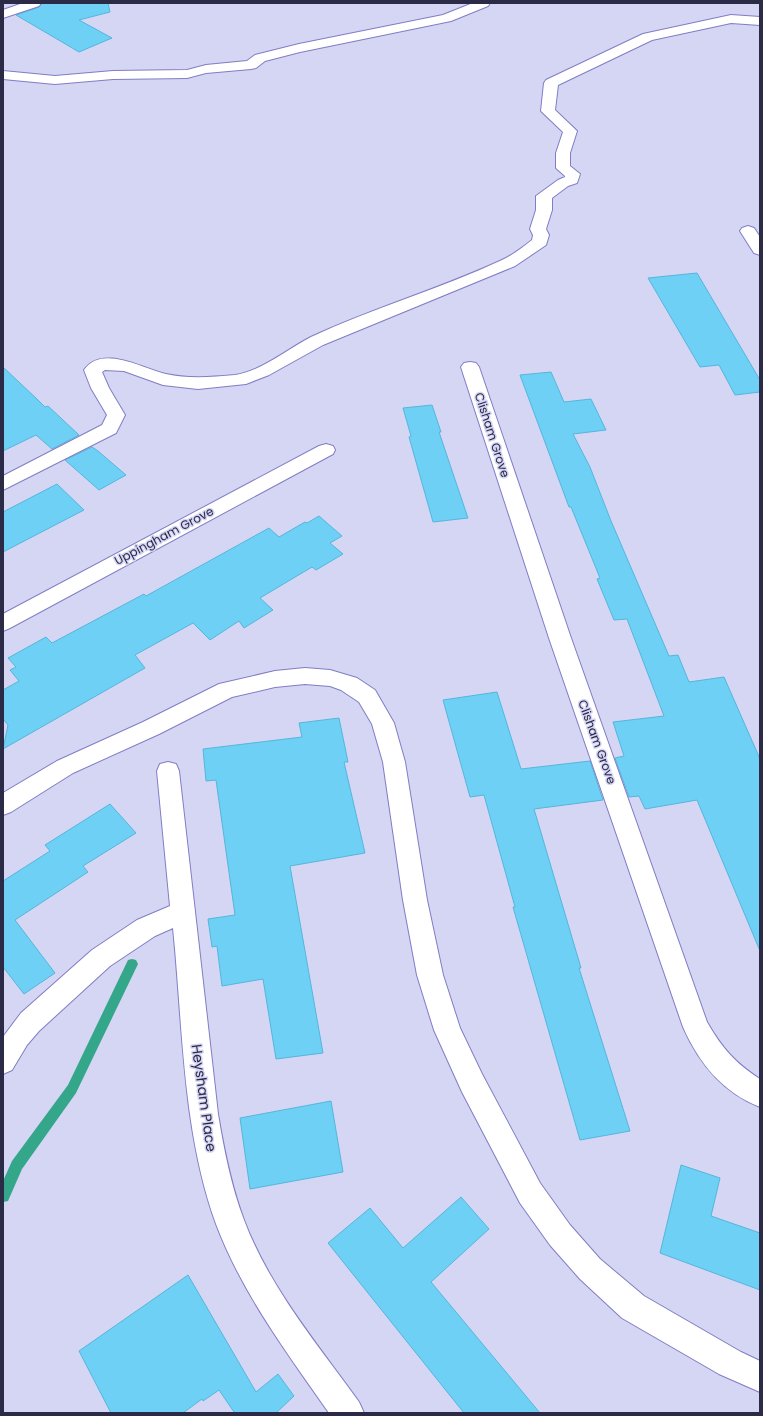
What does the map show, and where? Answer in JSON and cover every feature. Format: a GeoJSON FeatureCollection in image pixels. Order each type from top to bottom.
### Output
{"type":"FeatureCollection","features":[{"type":"Feature","properties":{"kind":"street"},"geometry":{"type":"LineString","coordinates":[[3,14],[35,3]]}},
{"type":"Feature","properties":{"kind":"street"},"geometry":{"type":"LineString","coordinates":[[3,75],[55,80],[113,75],[187,74],[206,69],[251,65],[260,58],[299,48],[446,18],[484,3]]}},
{"type":"Feature","properties":{"kind":"street"},"geometry":{"type":"LineString","coordinates":[[3,484],[110,428],[116,415],[100,388],[93,370],[102,364],[126,366],[163,380],[198,383],[240,380],[263,371],[317,341],[509,263],[540,242],[541,235],[538,229],[544,210],[544,196],[563,182],[572,180],[573,174],[563,168],[563,153],[570,131],[548,111],[551,83],[648,37],[732,11],[760,21]]}},
{"type":"Feature","properties":{"kind":"street"},"geometry":{"type":"LineString","coordinates":[[748,231],[760,250]]}},
{"type":"Feature","properties":{"kind":"street","name":"Clisham Grove"},"geometry":{"type":"LineString","coordinates":[[470,367],[558,630],[696,1026],[711,1054],[735,1078],[760,1094]]}},
{"type":"Feature","properties":{"kind":"street","name":"Uppingham Grove"},"geometry":{"type":"LineString","coordinates":[[3,623],[326,450]]}},
{"type":"Feature","properties":{"kind":"street"},"geometry":{"type":"LineString","coordinates":[[3,805],[65,767],[151,728],[227,690],[276,679],[306,676],[330,678],[349,684],[367,696],[383,723],[394,762],[415,900],[430,975],[447,1030],[472,1083],[530,1193],[560,1235],[590,1270],[633,1306],[730,1363],[760,1378]]}},
{"type":"Feature","properties":{"kind":"street","name":"Heysham Place"},"geometry":{"type":"LineString","coordinates":[[168,771],[184,911],[204,1120],[218,1187],[249,1266],[291,1332],[348,1413]]}},
{"type":"Feature","properties":{"kind":"street"},"geometry":{"type":"LineString","coordinates":[[3,1061],[18,1036],[30,1022],[101,958],[146,928],[184,911]]}},
{"type":"Feature","properties":{"kind":"building"},"geometry":{"type":"Polygon","coordinates":[[[42,3],[108,3],[110,12],[79,20],[112,38],[79,52],[16,15],[39,7],[42,3]]]}},
{"type":"Feature","properties":{"kind":"building"},"geometry":{"type":"Polygon","coordinates":[[[697,273],[760,380],[760,392],[735,395],[719,365],[700,367],[648,278],[697,273]]]}},
{"type":"Feature","properties":{"kind":"building"},"geometry":{"type":"Polygon","coordinates":[[[3,367],[45,407],[48,406],[79,435],[52,449],[36,435],[3,451],[3,367]]]}},
{"type":"Feature","properties":{"kind":"building"},"geometry":{"type":"Polygon","coordinates":[[[551,372],[564,402],[591,399],[606,430],[573,434],[590,467],[611,521],[669,656],[678,655],[689,682],[724,677],[760,759],[760,951],[697,800],[645,809],[639,796],[629,797],[615,758],[624,756],[613,722],[664,716],[627,619],[614,620],[597,579],[600,578],[571,507],[569,507],[520,375],[551,372]]]}},
{"type":"Feature","properties":{"kind":"building"},"geometry":{"type":"Polygon","coordinates":[[[432,405],[441,432],[439,432],[468,518],[433,522],[409,437],[411,436],[403,408],[432,405]]]}},
{"type":"Feature","properties":{"kind":"building"},"geometry":{"type":"Polygon","coordinates":[[[92,447],[126,475],[99,490],[65,460],[92,447]]]}},
{"type":"Feature","properties":{"kind":"building"},"geometry":{"type":"Polygon","coordinates":[[[57,484],[84,510],[3,552],[3,512],[57,484]]]}},
{"type":"Feature","properties":{"kind":"building"},"geometry":{"type":"Polygon","coordinates":[[[319,516],[342,536],[330,543],[343,554],[316,570],[312,567],[260,598],[273,610],[244,628],[239,621],[210,640],[193,623],[135,655],[145,668],[3,749],[8,725],[3,719],[3,690],[19,681],[10,670],[16,667],[8,658],[46,637],[52,643],[144,594],[146,596],[269,528],[279,537],[319,516]]]}},
{"type":"Feature","properties":{"kind":"building"},"geometry":{"type":"Polygon","coordinates":[[[497,692],[521,769],[590,761],[603,800],[534,809],[581,968],[579,968],[630,1131],[580,1140],[513,907],[515,907],[484,795],[470,797],[443,700],[497,692]]]}},
{"type":"Feature","properties":{"kind":"building"},"geometry":{"type":"Polygon","coordinates":[[[339,718],[348,762],[344,762],[365,853],[290,866],[323,1053],[276,1059],[263,979],[222,986],[217,946],[212,947],[208,919],[235,915],[216,780],[206,781],[203,749],[302,737],[299,723],[339,718]]]}},
{"type":"Feature","properties":{"kind":"building"},"geometry":{"type":"Polygon","coordinates":[[[110,804],[136,833],[83,866],[88,872],[15,920],[55,973],[24,994],[3,967],[3,881],[50,851],[45,845],[110,804]]]}},
{"type":"Feature","properties":{"kind":"building"},"geometry":{"type":"Polygon","coordinates":[[[331,1101],[343,1172],[250,1189],[240,1118],[331,1101]]]}},
{"type":"Feature","properties":{"kind":"building"},"geometry":{"type":"Polygon","coordinates":[[[681,1165],[720,1178],[711,1216],[760,1233],[760,1290],[660,1253],[681,1165]]]}},
{"type":"Feature","properties":{"kind":"building"},"geometry":{"type":"Polygon","coordinates":[[[461,1197],[489,1229],[431,1282],[540,1413],[464,1413],[328,1243],[370,1208],[403,1248],[461,1197]]]}},
{"type":"Feature","properties":{"kind":"building"},"geometry":{"type":"Polygon","coordinates":[[[188,1275],[256,1392],[278,1374],[294,1396],[276,1413],[232,1413],[234,1412],[219,1390],[203,1401],[202,1399],[183,1413],[111,1413],[79,1351],[188,1275]]]}},
{"type":"Feature","properties":{"kind":"waterway"},"geometry":{"type":"LineString","coordinates":[[3,1196],[17,1165],[72,1089],[132,964]]}}]}
